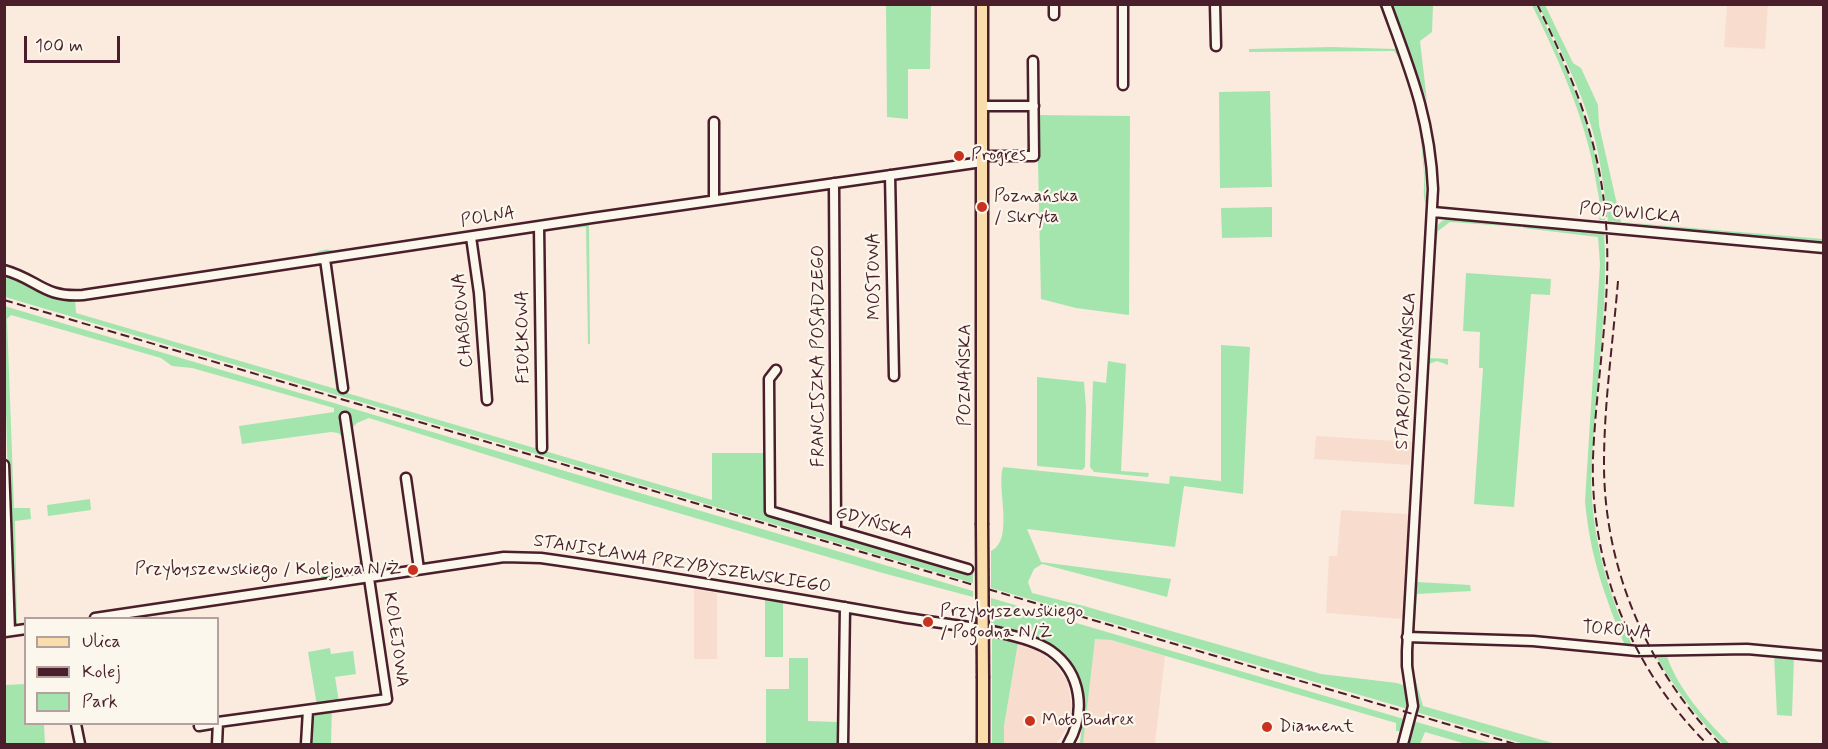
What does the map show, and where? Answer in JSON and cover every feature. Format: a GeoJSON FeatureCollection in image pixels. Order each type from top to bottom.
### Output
{"type":"FeatureCollection","features":[{"type":"Feature","properties":{"kind":"main road","name":"POZNAŃSKA"},"geometry":{"type":"LineString","coordinates":[[982,4],[982,744]]}},
{"type":"Feature","properties":{"kind":"street"},"geometry":{"type":"LineString","coordinates":[[1054,4],[1054,15]]}},
{"type":"Feature","properties":{"kind":"street"},"geometry":{"type":"LineString","coordinates":[[1123,4],[1123,85]]}},
{"type":"Feature","properties":{"kind":"street"},"geometry":{"type":"LineString","coordinates":[[1215,4],[1216,46]]}},
{"type":"Feature","properties":{"kind":"street","name":"STAROPOZNAŃSKA"},"geometry":{"type":"LineString","coordinates":[[1386,4],[1422,107],[1431,161],[1433,212],[1407,637],[1407,666],[1413,706],[1403,744]]}},
{"type":"Feature","properties":{"kind":"street"},"geometry":{"type":"LineString","coordinates":[[982,106],[1034,106],[1033,61]]}},
{"type":"Feature","properties":{"kind":"street","name":"POLNA"},"geometry":{"type":"LineString","coordinates":[[4,270],[17,274],[53,293],[68,296],[982,159],[1034,156],[1034,106]]}},
{"type":"Feature","properties":{"kind":"street"},"geometry":{"type":"LineString","coordinates":[[714,123],[714,200]]}},
{"type":"Feature","properties":{"kind":"street","name":"MOSTOWA"},"geometry":{"type":"LineString","coordinates":[[890,174],[894,376]]}},
{"type":"Feature","properties":{"kind":"street","name":"FRANCISZKA POSADZEGO"},"geometry":{"type":"LineString","coordinates":[[834,183],[836,530]]}},
{"type":"Feature","properties":{"kind":"street","name":"POPOWICKA"},"geometry":{"type":"LineString","coordinates":[[1433,212],[1824,248]]}},
{"type":"Feature","properties":{"kind":"street","name":"FIOŁKOWA"},"geometry":{"type":"LineString","coordinates":[[538,226],[542,448]]}},
{"type":"Feature","properties":{"kind":"street","name":"CHABROWA"},"geometry":{"type":"LineString","coordinates":[[471,237],[479,293],[487,400]]}},
{"type":"Feature","properties":{"kind":"street"},"geometry":{"type":"LineString","coordinates":[[325,259],[343,388]]}},
{"type":"Feature","properties":{"kind":"street","name":"GDYŃSKA"},"geometry":{"type":"LineString","coordinates":[[776,370],[769,379],[770,511],[968,569]]}},
{"type":"Feature","properties":{"kind":"street","name":"KOLEJOWA"},"geometry":{"type":"LineString","coordinates":[[219,722],[387,699],[345,417]]}},
{"type":"Feature","properties":{"kind":"street"},"geometry":{"type":"LineString","coordinates":[[4,465],[7,632],[24,630]]}},
{"type":"Feature","properties":{"kind":"street"},"geometry":{"type":"LineString","coordinates":[[406,478],[419,569]]}},
{"type":"Feature","properties":{"kind":"street","name":"STANISŁAWA PRZYBYSZEWSKIEGO"},"geometry":{"type":"LineString","coordinates":[[101,617],[504,557],[541,558],[845,607],[993,633],[1040,645],[1059,657],[1074,679],[1080,706],[1078,720],[1068,744]]}},
{"type":"Feature","properties":{"kind":"street"},"geometry":{"type":"LineString","coordinates":[[843,744],[845,607]]}},
{"type":"Feature","properties":{"kind":"street","name":"TOROWA"},"geometry":{"type":"LineString","coordinates":[[1407,637],[1533,641],[1637,651],[1747,650],[1824,656]]}},
{"type":"Feature","properties":{"kind":"street"},"geometry":{"type":"LineString","coordinates":[[306,744],[308,710]]}},
{"type":"Feature","properties":{"kind":"street"},"geometry":{"type":"LineString","coordinates":[[1077,744],[1078,720]]}},
{"type":"Feature","properties":{"kind":"street"},"geometry":{"type":"LineString","coordinates":[[76,725],[80,744]]}},
{"type":"Feature","properties":{"kind":"street"},"geometry":{"type":"LineString","coordinates":[[199,726],[203,725]]}},
{"type":"Feature","properties":{"kind":"street"},"geometry":{"type":"LineString","coordinates":[[217,744],[218,725]]}},
{"type":"Feature","properties":{"kind":"shaded area"},"geometry":{"type":"Polygon","coordinates":[[[1727,5],[1768,5],[1765,49],[1724,47],[1727,5]]]}},
{"type":"Feature","properties":{"kind":"shaded area"},"geometry":{"type":"Polygon","coordinates":[[[1316,436],[1412,442],[1410,465],[1314,459],[1316,436]]]}},
{"type":"Feature","properties":{"kind":"shaded area"},"geometry":{"type":"Polygon","coordinates":[[[1341,510],[1408,514],[1402,619],[1326,613],[1329,556],[1337,556],[1341,510]]]}},
{"type":"Feature","properties":{"kind":"shaded area"},"geometry":{"type":"Polygon","coordinates":[[[694,589],[717,593],[717,659],[694,659],[694,589]]]}},
{"type":"Feature","properties":{"kind":"shaded area"},"geometry":{"type":"Polygon","coordinates":[[[1095,638],[1111,640],[1165,656],[1155,744],[1083,744],[1095,638]]]}},
{"type":"Feature","properties":{"kind":"shaded area"},"geometry":{"type":"Polygon","coordinates":[[[1018,644],[1040,652],[1055,664],[1067,680],[1072,707],[1067,728],[1056,744],[1004,744],[1004,726],[1018,644]]]}},
{"type":"Feature","properties":{"kind":"green space"},"geometry":{"type":"Polygon","coordinates":[[[886,5],[931,5],[930,69],[908,69],[908,119],[887,117],[886,5]]]}},
{"type":"Feature","properties":{"kind":"green space"},"geometry":{"type":"Polygon","coordinates":[[[1393,5],[1433,5],[1432,32],[1420,41],[1427,101],[1393,5]]]}},
{"type":"Feature","properties":{"kind":"green space"},"geometry":{"type":"Polygon","coordinates":[[[1532,5],[1536,5],[1584,116],[1595,154],[1605,220],[1599,220],[1600,204],[1593,164],[1580,117],[1532,5]]]}},
{"type":"Feature","properties":{"kind":"green space"},"geometry":{"type":"Polygon","coordinates":[[[1538,5],[1545,5],[1573,63],[1581,68],[1598,105],[1599,125],[1621,222],[1823,239],[1823,243],[1608,221],[1600,163],[1587,113],[1568,66],[1538,5]]]}},
{"type":"Feature","properties":{"kind":"green space"},"geometry":{"type":"Polygon","coordinates":[[[1331,47],[1396,49],[1405,71],[1394,51],[1249,52],[1249,49],[1331,47]]]}},
{"type":"Feature","properties":{"kind":"green space"},"geometry":{"type":"Polygon","coordinates":[[[1405,71],[1413,93],[1418,119],[1410,86],[1405,71]]]}},
{"type":"Feature","properties":{"kind":"green space"},"geometry":{"type":"Polygon","coordinates":[[[1270,91],[1272,187],[1220,188],[1219,92],[1270,91]]]}},
{"type":"Feature","properties":{"kind":"green space"},"geometry":{"type":"Polygon","coordinates":[[[1037,115],[1130,116],[1129,315],[1076,308],[1041,299],[1037,115]]]}},
{"type":"Feature","properties":{"kind":"green space"},"geometry":{"type":"Polygon","coordinates":[[[1418,119],[1424,164],[1426,204],[1424,197],[1424,173],[1418,119]]]}},
{"type":"Feature","properties":{"kind":"green space"},"geometry":{"type":"Polygon","coordinates":[[[4,174],[6,264],[39,278],[49,287],[5,265],[4,174]]]}},
{"type":"Feature","properties":{"kind":"green space"},"geometry":{"type":"Polygon","coordinates":[[[1272,207],[1272,237],[1222,238],[1221,208],[1272,207]]]}},
{"type":"Feature","properties":{"kind":"green space"},"geometry":{"type":"Polygon","coordinates":[[[1445,217],[1521,224],[1521,227],[1450,222],[1438,231],[1436,247],[1436,231],[1445,217]]]}},
{"type":"Feature","properties":{"kind":"green space"},"geometry":{"type":"Polygon","coordinates":[[[589,223],[590,344],[588,344],[586,227],[564,229],[564,227],[589,223]]]}},
{"type":"Feature","properties":{"kind":"green space"},"geometry":{"type":"Polygon","coordinates":[[[1524,224],[1604,231],[1604,301],[1592,459],[1592,500],[1597,539],[1606,576],[1618,613],[1634,649],[1626,648],[1605,594],[1595,559],[1585,501],[1600,264],[1598,237],[1523,228],[1524,224]]]}},
{"type":"Feature","properties":{"kind":"green space"},"geometry":{"type":"Polygon","coordinates":[[[439,235],[438,238],[89,291],[60,292],[50,287],[61,291],[90,290],[304,257],[323,250],[335,252],[439,235]]]}},
{"type":"Feature","properties":{"kind":"green space"},"geometry":{"type":"Polygon","coordinates":[[[319,263],[324,268],[340,391],[712,500],[712,453],[764,453],[766,513],[966,573],[973,570],[973,583],[5,297],[5,277],[9,275],[75,298],[76,313],[336,389],[319,263]]]}},
{"type":"Feature","properties":{"kind":"green space"},"geometry":{"type":"Polygon","coordinates":[[[1466,273],[1551,279],[1550,295],[1531,294],[1514,507],[1474,504],[1483,368],[1479,368],[1480,332],[1463,331],[1466,273]]]}},
{"type":"Feature","properties":{"kind":"green space"},"geometry":{"type":"Polygon","coordinates":[[[4,306],[973,591],[973,597],[879,572],[583,485],[369,418],[352,428],[368,531],[364,531],[345,410],[342,411],[365,571],[321,579],[320,575],[326,576],[354,570],[360,561],[353,496],[343,437],[331,432],[242,444],[239,426],[334,412],[334,408],[192,368],[172,366],[161,358],[11,315],[7,319],[14,508],[30,508],[31,519],[15,521],[17,625],[12,626],[4,306]]]}},
{"type":"Feature","properties":{"kind":"green space"},"geometry":{"type":"Polygon","coordinates":[[[1431,339],[1430,358],[1448,359],[1448,365],[1437,361],[1429,364],[1418,561],[1416,560],[1429,340],[1431,339]]]}},
{"type":"Feature","properties":{"kind":"green space"},"geometry":{"type":"Polygon","coordinates":[[[1221,345],[1250,347],[1243,494],[1184,486],[1175,547],[1027,529],[1041,562],[1171,579],[1167,597],[1042,564],[1034,569],[1028,582],[1032,593],[1321,674],[1397,683],[1408,687],[1410,703],[1408,709],[991,588],[991,551],[998,545],[1002,536],[1001,476],[1003,467],[1169,484],[1170,476],[1221,481],[1221,345]]]}},
{"type":"Feature","properties":{"kind":"green space"},"geometry":{"type":"Polygon","coordinates":[[[1108,361],[1126,364],[1121,471],[1149,473],[1148,477],[1094,472],[1090,467],[1093,381],[1106,383],[1108,361]]]}},
{"type":"Feature","properties":{"kind":"green space"},"geometry":{"type":"Polygon","coordinates":[[[1037,377],[1084,382],[1085,467],[1082,470],[1037,466],[1037,377]]]}},
{"type":"Feature","properties":{"kind":"green space"},"geometry":{"type":"Polygon","coordinates":[[[90,499],[91,510],[48,516],[47,505],[90,499]]]}},
{"type":"Feature","properties":{"kind":"green space"},"geometry":{"type":"Polygon","coordinates":[[[1416,567],[1417,582],[1470,585],[1471,591],[1417,594],[1414,635],[1412,633],[1416,567]]]}},
{"type":"Feature","properties":{"kind":"green space"},"geometry":{"type":"Polygon","coordinates":[[[991,598],[1404,719],[1401,731],[1396,731],[1396,723],[1111,640],[1095,639],[1083,744],[1080,744],[1083,703],[1080,684],[1074,669],[1064,657],[1039,641],[991,628],[991,598]]]}},
{"type":"Feature","properties":{"kind":"green space"},"geometry":{"type":"Polygon","coordinates":[[[765,599],[783,602],[783,657],[765,657],[765,599]]]}},
{"type":"Feature","properties":{"kind":"green space"},"geometry":{"type":"Polygon","coordinates":[[[992,637],[1018,643],[1004,726],[1004,744],[992,744],[992,637]]]}},
{"type":"Feature","properties":{"kind":"green space"},"geometry":{"type":"Polygon","coordinates":[[[1414,639],[1414,674],[1423,706],[1556,744],[1524,744],[1416,712],[1417,698],[1411,674],[1410,642],[1414,639]]]}},
{"type":"Feature","properties":{"kind":"green space"},"geometry":{"type":"Polygon","coordinates":[[[330,648],[331,654],[353,651],[356,674],[335,677],[339,702],[317,706],[308,652],[330,648]]]}},
{"type":"Feature","properties":{"kind":"green space"},"geometry":{"type":"Polygon","coordinates":[[[1653,652],[1666,653],[1676,677],[1692,702],[1730,744],[1723,744],[1703,723],[1653,652]]]}},
{"type":"Feature","properties":{"kind":"green space"},"geometry":{"type":"Polygon","coordinates":[[[1774,655],[1794,657],[1792,716],[1777,715],[1774,655]]]}},
{"type":"Feature","properties":{"kind":"green space"},"geometry":{"type":"Polygon","coordinates":[[[789,658],[808,658],[808,721],[837,722],[837,744],[766,744],[766,689],[789,689],[789,658]]]}},
{"type":"Feature","properties":{"kind":"green space"},"geometry":{"type":"Polygon","coordinates":[[[24,684],[24,725],[44,725],[45,744],[5,744],[5,685],[24,684]]]}},
{"type":"Feature","properties":{"kind":"green space"},"geometry":{"type":"Polygon","coordinates":[[[332,708],[331,744],[309,744],[310,713],[332,708]]]}},
{"type":"Feature","properties":{"kind":"green space"},"geometry":{"type":"Polygon","coordinates":[[[1413,721],[1493,744],[1466,744],[1425,732],[1420,744],[1407,744],[1413,721]]]}},
{"type":"Feature","properties":{"kind":"railway"},"geometry":{"type":"LineString","coordinates":[[1537,4],[1583,110],[1598,164],[1603,193],[1607,282],[1593,458],[1594,498],[1599,538],[1620,613],[1637,649],[1680,714],[1707,744]]}},
{"type":"Feature","properties":{"kind":"railway"},"geometry":{"type":"LineString","coordinates":[[1618,281],[1604,441],[1606,503],[1612,542],[1635,616],[1652,651],[1694,715],[1720,744]]}},
{"type":"Feature","properties":{"kind":"railway"},"geometry":{"type":"LineString","coordinates":[[4,300],[1515,744]]}},
{"type":"Feature","properties":{"kind":"place","name":"Progres"},"geometry":{"type":"Point","coordinates":[959,156]}},
{"type":"Feature","properties":{"kind":"place","name":"Poznańska / Skryta"},"geometry":{"type":"Point","coordinates":[982,207]}},
{"type":"Feature","properties":{"kind":"place","name":"Przybyszewskiego / Kolejowa N/Ż"},"geometry":{"type":"Point","coordinates":[413,570]}},
{"type":"Feature","properties":{"kind":"place","name":"Przybyszewskiego / Pogodna N/Ż"},"geometry":{"type":"Point","coordinates":[928,622]}},
{"type":"Feature","properties":{"kind":"place","name":"Moto Budrex"},"geometry":{"type":"Point","coordinates":[1030,721]}},
{"type":"Feature","properties":{"kind":"place","name":"Diament"},"geometry":{"type":"Point","coordinates":[1267,727]}}]}
